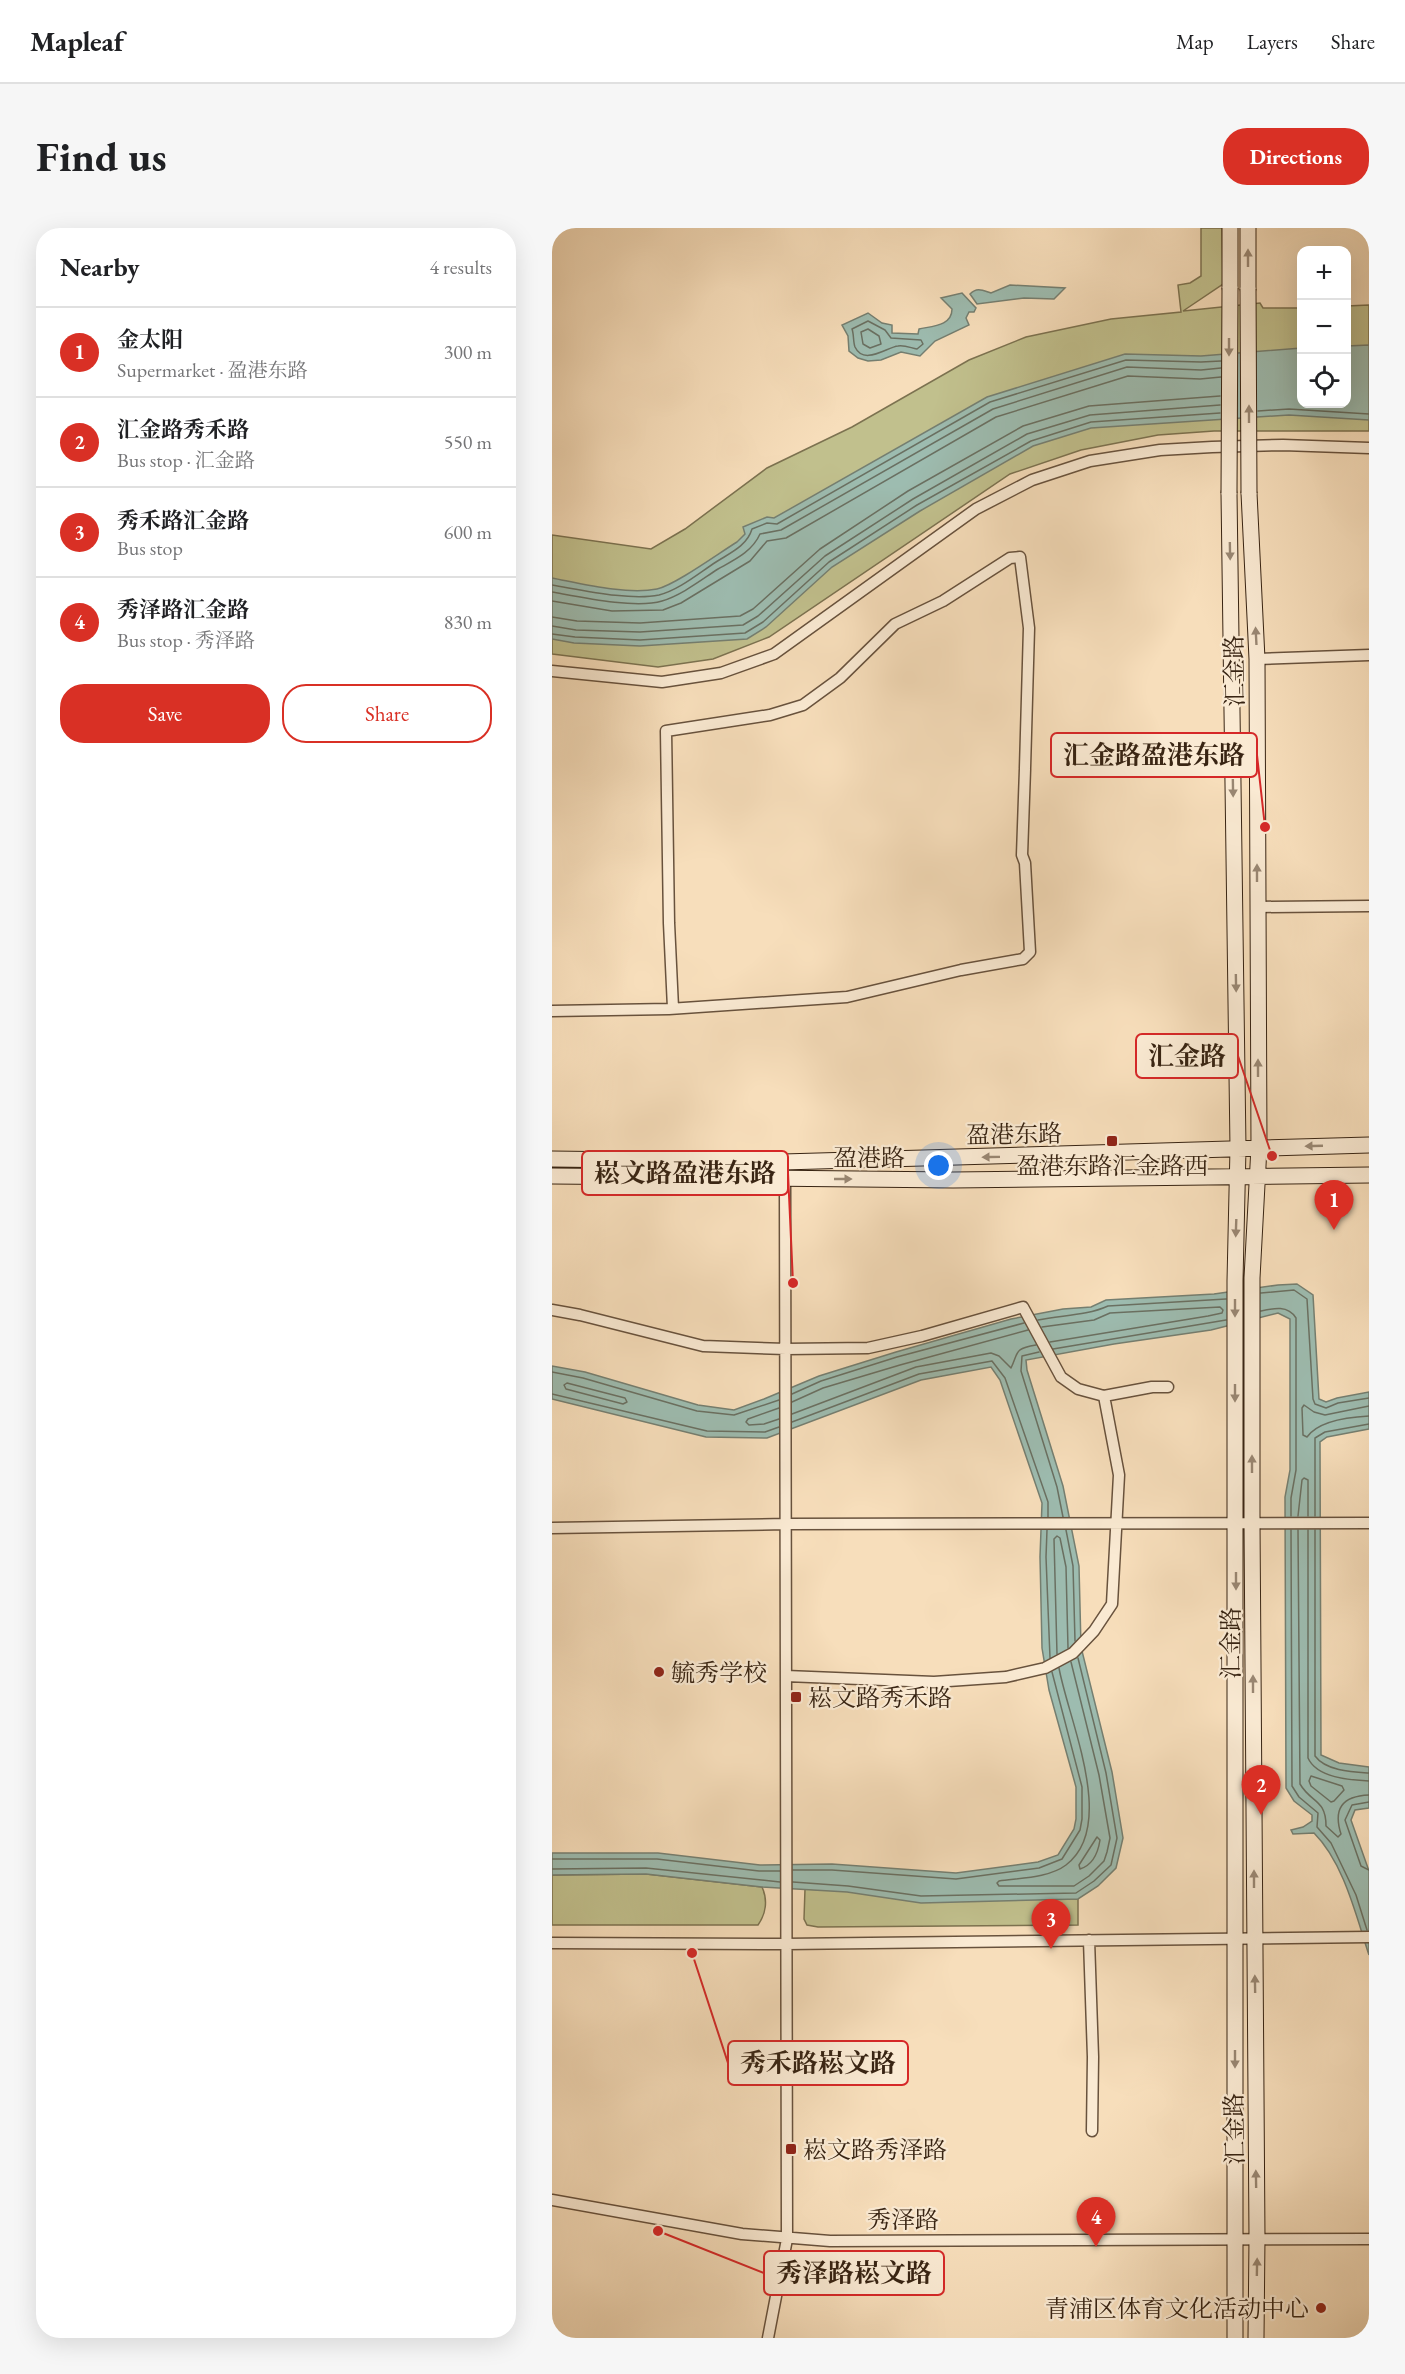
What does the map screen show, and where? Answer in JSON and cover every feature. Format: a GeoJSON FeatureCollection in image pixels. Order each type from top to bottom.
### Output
{"type":"FeatureCollection","features":[{"type":"Feature","properties":{"kind":"main road","name":"汇金路"},"geometry":{"type":"LineString","coordinates":[[1230,228],[1229,493],[1238,1148],[1235,1335],[1244,1522],[1254,1937],[1256,2338]]}},
{"type":"Feature","properties":{"kind":"main road","name":"汇金路"},"geometry":{"type":"LineString","coordinates":[[1235,2338],[1234,1937],[1244,1522],[1258,1147],[1257,659],[1249,493],[1248,228]]}},
{"type":"Feature","properties":{"kind":"main road","name":"盈港东路"},"geometry":{"type":"LineString","coordinates":[[552,1159],[783,1162],[1110,1154],[1369,1144]]}},
{"type":"Feature","properties":{"kind":"main road"},"geometry":{"type":"LineString","coordinates":[[1257,1175],[1369,1175]]}},
{"type":"Feature","properties":{"kind":"main road","name":"盈港路"},"geometry":{"type":"LineString","coordinates":[[552,1176],[953,1180],[1257,1175]]}},
{"type":"Feature","properties":{"kind":"street"},"geometry":{"type":"LineString","coordinates":[[552,671],[662,682],[721,673],[774,654],[976,509],[1032,480],[1090,461],[1160,450],[1202,447],[1283,445],[1369,448]]}},
{"type":"Feature","properties":{"kind":"street"},"geometry":{"type":"LineString","coordinates":[[552,1011],[669,1010],[847,998],[961,970],[1023,959],[1030,952],[1025,863],[1022,855],[1029,628],[1020,557],[1010,558],[943,601],[896,624],[840,678],[803,705],[770,715],[666,731],[669,923],[674,1008]]}},
{"type":"Feature","properties":{"kind":"street"},"geometry":{"type":"LineString","coordinates":[[1257,659],[1369,655]]}},
{"type":"Feature","properties":{"kind":"street"},"geometry":{"type":"LineString","coordinates":[[1257,907],[1369,906]]}},
{"type":"Feature","properties":{"kind":"street"},"geometry":{"type":"LineString","coordinates":[[768,2338],[787,2239],[785,1179],[783,1162]]}},
{"type":"Feature","properties":{"kind":"street"},"geometry":{"type":"LineString","coordinates":[[552,1311],[580,1315],[702,1346],[868,1348],[922,1336],[1023,1306],[1061,1377],[1078,1389],[1104,1396],[1152,1387],[1168,1387]]}},
{"type":"Feature","properties":{"kind":"street"},"geometry":{"type":"LineString","coordinates":[[786,1676],[934,1682],[1006,1677],[1044,1668],[1073,1653],[1095,1631],[1112,1604],[1119,1475],[1104,1396]]}},
{"type":"Feature","properties":{"kind":"street"},"geometry":{"type":"LineString","coordinates":[[552,1528],[786,1524],[1369,1522]]}},
{"type":"Feature","properties":{"kind":"street"},"geometry":{"type":"LineString","coordinates":[[552,1943],[786,1944],[1369,1937]]}},
{"type":"Feature","properties":{"kind":"street"},"geometry":{"type":"LineString","coordinates":[[1089,1940],[1093,2057],[1092,2131]]}},
{"type":"Feature","properties":{"kind":"street","name":"秀泽路"},"geometry":{"type":"LineString","coordinates":[[552,2200],[742,2234],[787,2239],[830,2241],[1369,2239]]}},
{"type":"Feature","properties":{"kind":"shaded area"},"geometry":{"type":"Polygon","coordinates":[[[1201,228],[1222,228],[1223,284],[1183,311],[1260,303],[1263,308],[1297,308],[1297,408],[1351,408],[1351,306],[1369,305],[1369,431],[1214,431],[1158,435],[1081,450],[1010,474],[769,637],[713,659],[658,667],[552,654],[552,535],[651,549],[685,529],[767,468],[852,427],[969,360],[1026,337],[1111,319],[1181,312],[1178,285],[1190,283],[1201,276],[1201,228]]]}},
{"type":"Feature","properties":{"kind":"shaded area"},"geometry":{"type":"Polygon","coordinates":[[[646,1874],[762,1887],[765,1902],[763,1916],[758,1925],[552,1925],[552,1875],[646,1874]]]}},
{"type":"Feature","properties":{"kind":"shaded area"},"geometry":{"type":"Polygon","coordinates":[[[805,1889],[1022,1899],[1078,1899],[1078,1925],[818,1927],[807,1925],[804,1919],[805,1889]]]}},
{"type":"Feature","properties":{"kind":"water"},"geometry":{"type":"Polygon","coordinates":[[[1010,285],[1065,288],[1054,299],[1024,298],[977,304],[970,294],[977,290],[991,293],[1010,285]]]}},
{"type":"Feature","properties":{"kind":"water"},"geometry":{"type":"Polygon","coordinates":[[[962,293],[976,308],[974,312],[969,312],[966,318],[969,325],[935,341],[920,356],[901,352],[881,360],[868,361],[858,358],[849,351],[848,336],[842,325],[868,313],[882,323],[892,325],[892,333],[918,334],[919,329],[940,324],[949,319],[952,309],[941,298],[962,293]]]}},
{"type":"Feature","properties":{"kind":"water"},"geometry":{"type":"Polygon","coordinates":[[[1369,345],[1369,420],[1289,415],[1091,428],[1033,446],[920,511],[832,567],[766,627],[747,639],[640,646],[574,643],[552,639],[552,578],[632,591],[665,586],[737,542],[745,534],[743,527],[767,517],[774,518],[987,397],[1125,354],[1201,356],[1297,348],[1297,408],[1351,408],[1351,346],[1369,345]]]}},
{"type":"Feature","properties":{"kind":"water"},"geometry":{"type":"Polygon","coordinates":[[[1297,1284],[1313,1295],[1319,1399],[1326,1402],[1369,1392],[1369,1429],[1327,1437],[1320,1442],[1321,1755],[1339,1763],[1369,1767],[1369,1808],[1355,1810],[1351,1820],[1369,1871],[1369,1955],[1348,1891],[1333,1859],[1314,1833],[1293,1834],[1291,1830],[1303,1827],[1312,1821],[1312,1815],[1294,1801],[1286,1788],[1285,1497],[1290,1470],[1290,1319],[1278,1313],[1211,1330],[1026,1360],[1027,1370],[1063,1486],[1079,1566],[1081,1647],[1112,1772],[1123,1838],[1116,1868],[1098,1886],[1078,1899],[921,1903],[847,1892],[762,1887],[646,1874],[552,1875],[552,1853],[658,1853],[760,1865],[832,1864],[956,1873],[1038,1862],[1058,1855],[1074,1829],[1076,1787],[1049,1690],[1042,1648],[1040,1557],[1042,1503],[1000,1380],[991,1367],[921,1380],[767,1438],[706,1437],[552,1399],[552,1366],[585,1372],[698,1405],[734,1410],[819,1376],[1011,1319],[1063,1309],[1091,1307],[1106,1300],[1214,1294],[1297,1284]]]}},
{"type":"Feature","properties":{"kind":"place","name":"汇金路盈港东路"},"geometry":{"type":"Point","coordinates":[1265,827]}},
{"type":"Feature","properties":{"kind":"place","name":"盈港东路汇金路西"},"geometry":{"type":"Point","coordinates":[1112,1141]}},
{"type":"Feature","properties":{"kind":"place","name":"汇金路"},"geometry":{"type":"Point","coordinates":[1272,1156]}},
{"type":"Feature","properties":{"kind":"place","name":"金太阳"},"geometry":{"type":"Point","coordinates":[1334,1230]}},
{"type":"Feature","properties":{"kind":"place","name":"崧文路盈港东路"},"geometry":{"type":"Point","coordinates":[793,1283]}},
{"type":"Feature","properties":{"kind":"place","name":"毓秀学校"},"geometry":{"type":"Point","coordinates":[659,1672]}},
{"type":"Feature","properties":{"kind":"place","name":"崧文路秀禾路"},"geometry":{"type":"Point","coordinates":[796,1697]}},
{"type":"Feature","properties":{"kind":"place","name":"汇金路秀禾路"},"geometry":{"type":"Point","coordinates":[1261,1815]}},
{"type":"Feature","properties":{"kind":"place","name":"秀禾路汇金路"},"geometry":{"type":"Point","coordinates":[1051,1949]}},
{"type":"Feature","properties":{"kind":"place","name":"秀禾路崧文路"},"geometry":{"type":"Point","coordinates":[692,1953]}},
{"type":"Feature","properties":{"kind":"place","name":"崧文路秀泽路"},"geometry":{"type":"Point","coordinates":[791,2149]}},
{"type":"Feature","properties":{"kind":"place","name":"秀泽路崧文路"},"geometry":{"type":"Point","coordinates":[658,2231]}},
{"type":"Feature","properties":{"kind":"place","name":"秀泽路汇金路"},"geometry":{"type":"Point","coordinates":[1096,2247]}},
{"type":"Feature","properties":{"kind":"place","name":"青浦区体育文化活动中心"},"geometry":{"type":"Point","coordinates":[1321,2308]}}]}
